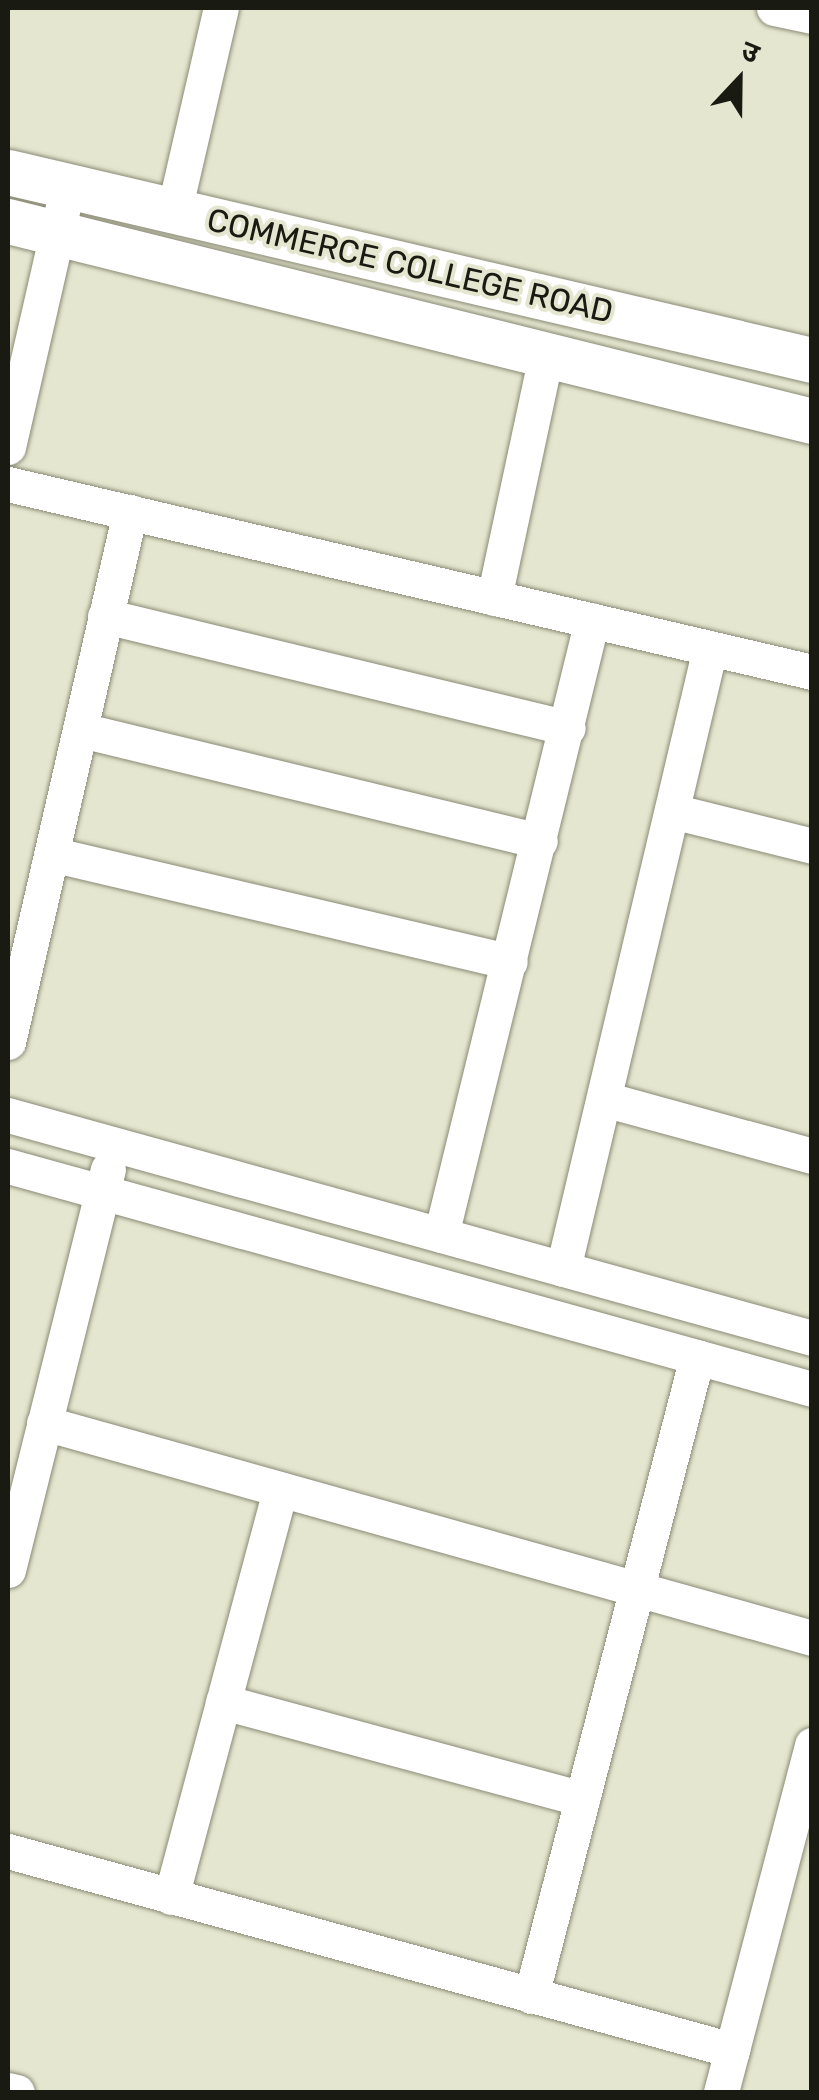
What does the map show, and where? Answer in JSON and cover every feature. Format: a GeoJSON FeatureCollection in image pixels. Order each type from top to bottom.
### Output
{"type":"FeatureCollection","features":[{"type":"Feature","properties":{"kind":"street"},"geometry":{"type":"LineString","coordinates":[[174,210],[220,8]]}},
{"type":"Feature","properties":{"kind":"street"},"geometry":{"type":"LineString","coordinates":[[774,8],[812,16]]}},
{"type":"Feature","properties":{"kind":"street","name":"COMMERCE COLLEGE ROAD"},"geometry":{"type":"LineString","coordinates":[[8,172],[812,360]]}},
{"type":"Feature","properties":{"kind":"street"},"geometry":{"type":"LineString","coordinates":[[8,446],[68,186]]}},
{"type":"Feature","properties":{"kind":"street"},"geometry":{"type":"LineString","coordinates":[[8,222],[812,421]]}},
{"type":"Feature","properties":{"kind":"street"},"geometry":{"type":"LineString","coordinates":[[494,598],[546,355]]}},
{"type":"Feature","properties":{"kind":"street"},"geometry":{"type":"LineString","coordinates":[[8,484],[812,672]]}},
{"type":"Feature","properties":{"kind":"street"},"geometry":{"type":"LineString","coordinates":[[8,1042],[56,855],[130,512]]}},
{"type":"Feature","properties":{"kind":"street"},"geometry":{"type":"LineString","coordinates":[[106,616],[568,728]]}},
{"type":"Feature","properties":{"kind":"street"},"geometry":{"type":"LineString","coordinates":[[441,1235],[592,620]]}},
{"type":"Feature","properties":{"kind":"street"},"geometry":{"type":"LineString","coordinates":[[563,1269],[710,648]]}},
{"type":"Feature","properties":{"kind":"street"},"geometry":{"type":"LineString","coordinates":[[81,730],[540,841]]}},
{"type":"Feature","properties":{"kind":"street"},"geometry":{"type":"LineString","coordinates":[[672,811],[812,846]]}},
{"type":"Feature","properties":{"kind":"street"},"geometry":{"type":"LineString","coordinates":[[56,855],[510,962]]}},
{"type":"Feature","properties":{"kind":"street"},"geometry":{"type":"LineString","coordinates":[[604,1099],[812,1156]]}},
{"type":"Feature","properties":{"kind":"street"},"geometry":{"type":"LineString","coordinates":[[8,1114],[812,1338]]}},
{"type":"Feature","properties":{"kind":"street"},"geometry":{"type":"LineString","coordinates":[[8,1570],[114,1144]]}},
{"type":"Feature","properties":{"kind":"street"},"geometry":{"type":"LineString","coordinates":[[8,1166],[812,1390]]}},
{"type":"Feature","properties":{"kind":"street"},"geometry":{"type":"LineString","coordinates":[[531,1996],[696,1358]]}},
{"type":"Feature","properties":{"kind":"street"},"geometry":{"type":"LineString","coordinates":[[44,1423],[812,1638]]}},
{"type":"Feature","properties":{"kind":"street"},"geometry":{"type":"LineString","coordinates":[[171,1897],[280,1489]]}},
{"type":"Feature","properties":{"kind":"street"},"geometry":{"type":"LineString","coordinates":[[223,1702],[582,1799]]}},
{"type":"Feature","properties":{"kind":"street"},"geometry":{"type":"LineString","coordinates":[[721,2092],[812,1745]]}},
{"type":"Feature","properties":{"kind":"street"},"geometry":{"type":"LineString","coordinates":[[8,1851],[732,2050]]}},
{"type":"Feature","properties":{"kind":"street"},"geometry":{"type":"LineString","coordinates":[[8,2090],[17,2092]]}}]}
